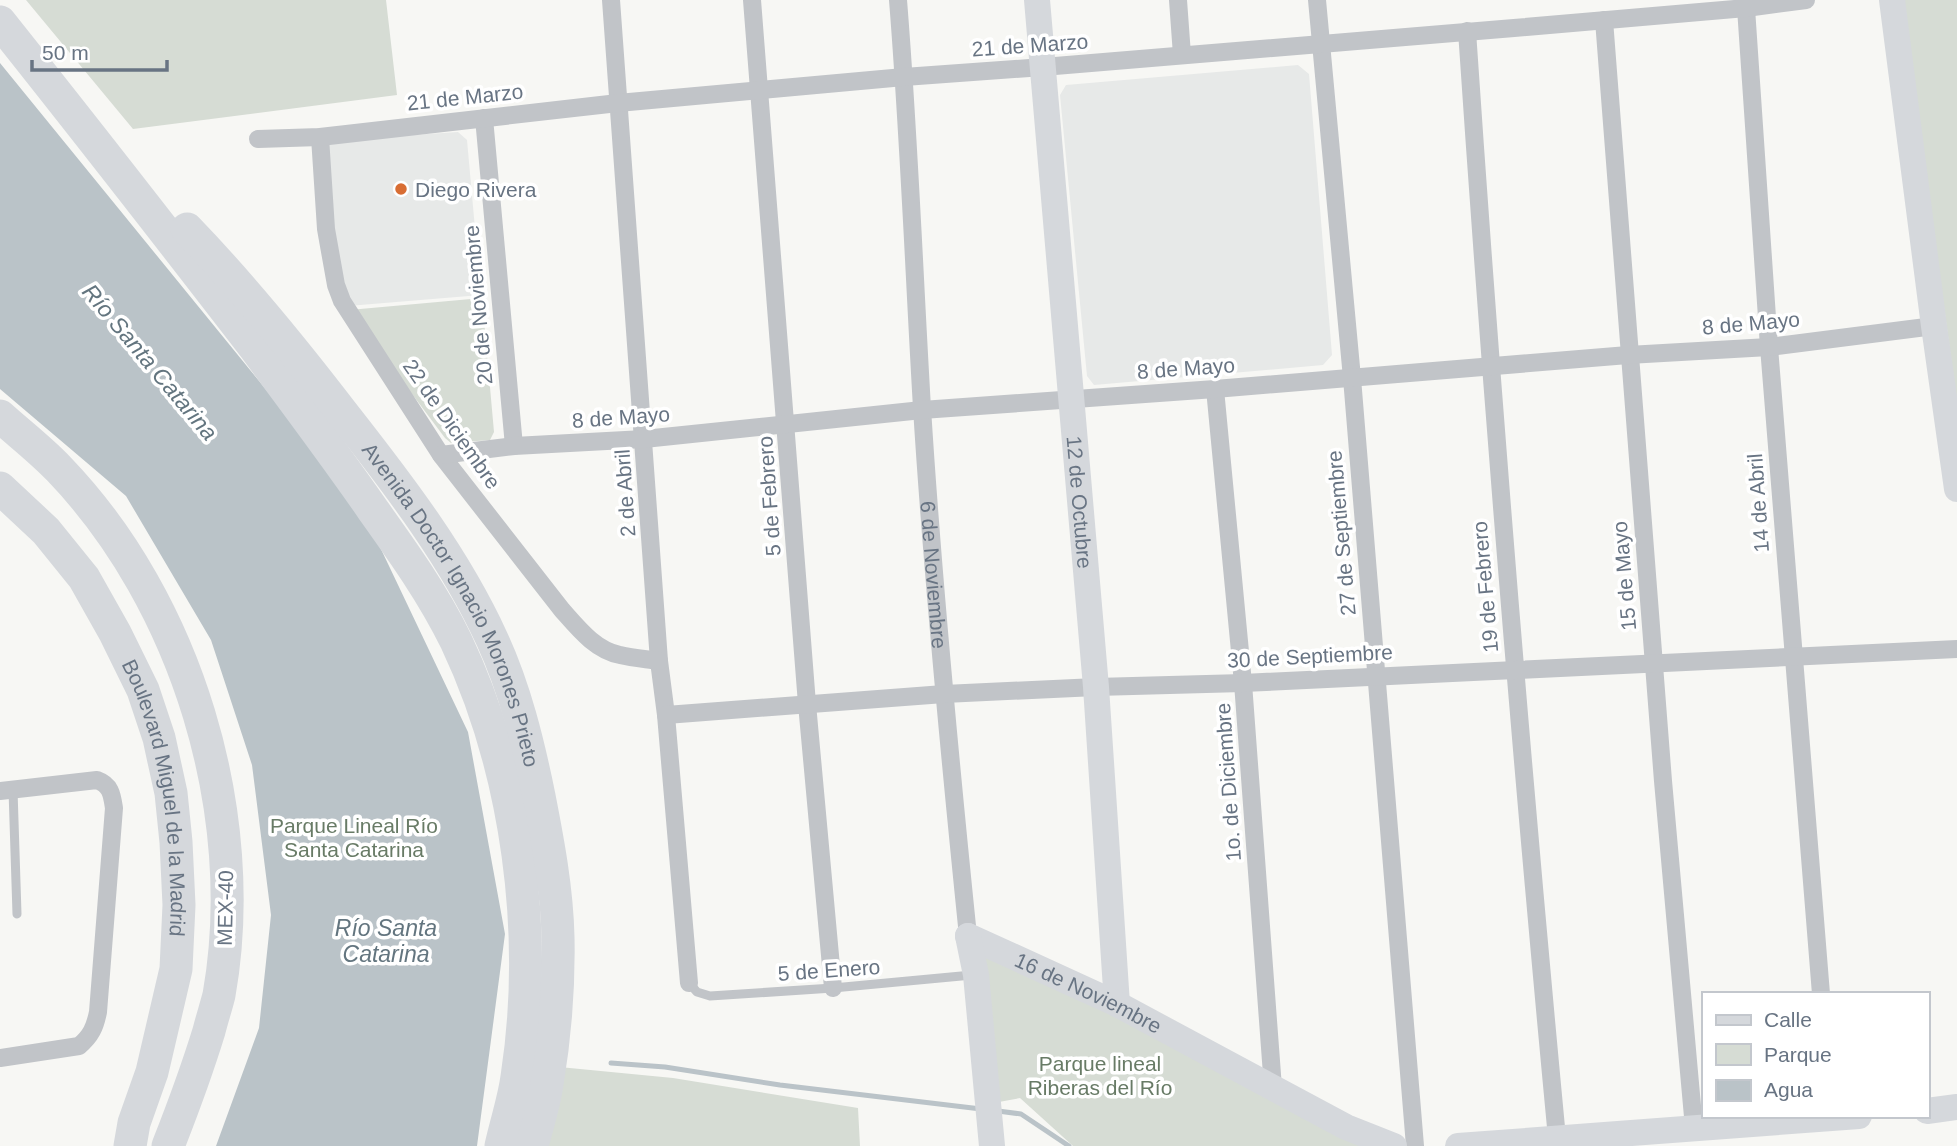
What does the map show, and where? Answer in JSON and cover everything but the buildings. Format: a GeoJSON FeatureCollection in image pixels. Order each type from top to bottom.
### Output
{"type":"FeatureCollection","features":[{"type":"Feature","properties":{"kind":"highway","name":"Avenida Doctor Ignacio Morones Prieto"},"geometry":{"type":"LineString","coordinates":[[0,22],[111,160],[308,418],[417,571],[456,641],[485,714],[511,808],[520,873],[526,944],[525,1008],[517,1079],[501,1146]]}},
{"type":"Feature","properties":{"kind":"highway","name":"Avenida Doctor Ignacio Morones Prieto"},"geometry":{"type":"LineString","coordinates":[[111,160],[166,207],[299,356],[382,463],[437,543],[467,591],[492,639],[512,690],[530,751],[548,844],[558,936],[556,1013],[547,1087],[532,1146]]}},
{"type":"Feature","properties":{"kind":"highway","name":"MEX-40"},"geometry":{"type":"LineString","coordinates":[[0,416],[59,469],[95,512],[132,565],[183,666],[202,721],[211,759],[228,881],[227,936],[218,997],[194,1079],[168,1146]]}},
{"type":"Feature","properties":{"kind":"highway","name":"Boulevard Miguel de la Madrid"},"geometry":{"type":"LineString","coordinates":[[0,488],[46,531],[84,578],[115,633],[143,690],[159,738],[171,793],[179,905],[176,969],[152,1072],[134,1122],[130,1146]]}},
{"type":"Feature","properties":{"kind":"street","name":"2 de Abril"},"geometry":{"type":"LineString","coordinates":[[611,0],[659,661],[689,983]]}},
{"type":"Feature","properties":{"kind":"street","name":"5 de Febrero"},"geometry":{"type":"LineString","coordinates":[[752,0],[807,704],[833,988]]}},
{"type":"Feature","properties":{"kind":"street","name":"6 de Noviembre"},"geometry":{"type":"LineString","coordinates":[[898,0],[922,410],[944,694],[968,936],[976,975],[992,1146]]}},
{"type":"Feature","properties":{"kind":"street","name":"12 de Octubre"},"geometry":{"type":"LineString","coordinates":[[1037,0],[1096,687],[1118,1004]]}},
{"type":"Feature","properties":{"kind":"street"},"geometry":{"type":"LineString","coordinates":[[1178,0],[1182,55]]}},
{"type":"Feature","properties":{"kind":"street","name":"27 de Septiembre"},"geometry":{"type":"LineString","coordinates":[[1317,0],[1352,378],[1415,1146]]}},
{"type":"Feature","properties":{"kind":"street","name":"21 de Marzo"},"geometry":{"type":"LineString","coordinates":[[258,139],[320,136],[758,90],[1746,8],[1806,0]]}},
{"type":"Feature","properties":{"kind":"street"},"geometry":{"type":"LineString","coordinates":[[1892,0],[1934,326],[1952,413],[1957,489]]}},
{"type":"Feature","properties":{"kind":"street","name":"14 de Abril"},"geometry":{"type":"LineString","coordinates":[[1746,8],[1769,347],[1821,992]]}},
{"type":"Feature","properties":{"kind":"street","name":"15 de Mayo"},"geometry":{"type":"LineString","coordinates":[[1604,20],[1628,355],[1694,1128]]}},
{"type":"Feature","properties":{"kind":"street","name":"19 de Febrero"},"geometry":{"type":"LineString","coordinates":[[1467,31],[1514,670],[1557,1138]]}},
{"type":"Feature","properties":{"kind":"street","name":"20 de Noviembre"},"geometry":{"type":"LineString","coordinates":[[484,118],[514,446]]}},
{"type":"Feature","properties":{"kind":"street","name":"22 de Diciembre"},"geometry":{"type":"LineString","coordinates":[[320,136],[327,229],[338,293],[358,327],[441,454],[562,610],[582,632],[601,647],[618,655],[659,661]]}},
{"type":"Feature","properties":{"kind":"street","name":"8 de Mayo"},"geometry":{"type":"LineString","coordinates":[[441,454],[514,446],[644,439],[922,410],[1628,355],[1769,347],[1934,326]]}},
{"type":"Feature","properties":{"kind":"street","name":"1o. de Diciembre"},"geometry":{"type":"LineString","coordinates":[[1215,389],[1243,683],[1273,1088]]}},
{"type":"Feature","properties":{"kind":"street","name":"30 de Septiembre"},"geometry":{"type":"LineString","coordinates":[[666,715],[944,694],[1243,683],[1957,649]]}},
{"type":"Feature","properties":{"kind":"street"},"geometry":{"type":"LineString","coordinates":[[0,1058],[79,1046],[89,1038],[95,1027],[114,808],[108,786],[97,780],[6,790]]}},
{"type":"Feature","properties":{"kind":"street","name":"16 de Noviembre"},"geometry":{"type":"LineString","coordinates":[[968,936],[1118,1004],[1346,1127],[1394,1146]]}},
{"type":"Feature","properties":{"kind":"street"},"geometry":{"type":"LineString","coordinates":[[1929,1111],[1957,1107]]}},
{"type":"Feature","properties":{"kind":"street"},"geometry":{"type":"LineString","coordinates":[[1458,1146],[1819,1118]]}},
{"type":"Feature","properties":{"kind":"lane"},"geometry":{"type":"LineString","coordinates":[[6,790],[17,914]]}},
{"type":"Feature","properties":{"kind":"lane","name":"5 de Enero"},"geometry":{"type":"LineString","coordinates":[[689,983],[697,992],[710,996],[976,975]]}},
{"type":"Feature","properties":{"kind":"shaded area"},"geometry":{"type":"Polygon","coordinates":[[[1298,65],[1309,74],[1332,355],[1323,365],[1094,385],[1087,376],[1060,95],[1066,85],[1298,65]]]}},
{"type":"Feature","properties":{"kind":"shaded area","name":"Diego Rivera"},"geometry":{"type":"Polygon","coordinates":[[[458,132],[467,140],[481,295],[348,306],[337,264],[327,146],[336,140],[458,132]]]}},
{"type":"Feature","properties":{"kind":"green space"},"geometry":{"type":"Polygon","coordinates":[[[26,0],[386,0],[397,95],[133,129],[26,0]]]}},
{"type":"Feature","properties":{"kind":"green space"},"geometry":{"type":"Polygon","coordinates":[[[1902,0],[1957,0],[1957,402],[1902,0]]]}},
{"type":"Feature","properties":{"kind":"green space"},"geometry":{"type":"Polygon","coordinates":[[[482,298],[494,432],[490,440],[451,443],[349,310],[482,298]]]}},
{"type":"Feature","properties":{"kind":"green space","name":"Parque lineal Riberas del Río"},"geometry":{"type":"Polygon","coordinates":[[[968,936],[1387,1146],[1073,1146],[1020,1098],[988,1104],[968,936]]]}},
{"type":"Feature","properties":{"kind":"green space"},"geometry":{"type":"Polygon","coordinates":[[[549,1066],[673,1078],[858,1108],[860,1146],[532,1146],[549,1066]]]}},
{"type":"Feature","properties":{"kind":"water","name":"Río Santa Catarina"},"geometry":{"type":"Polygon","coordinates":[[[0,63],[360,505],[468,732],[505,934],[477,1146],[216,1146],[259,1028],[271,915],[252,765],[211,640],[126,496],[0,389],[0,63]]]}},
{"type":"Feature","properties":{"kind":"waterway"},"geometry":{"type":"LineString","coordinates":[[611,1063],[665,1067],[780,1085],[981,1109]]}},
{"type":"Feature","properties":{"kind":"waterway"},"geometry":{"type":"LineString","coordinates":[[998,1111],[1021,1114],[1069,1146]]}},
{"type":"Feature","properties":{"kind":"place","name":"Diego Rivera"},"geometry":{"type":"Point","coordinates":[401,189]}},
{"type":"Feature","properties":{"kind":"park label","name":"Parque Lineal Río Santa Catarina"},"geometry":{"type":"Point","coordinates":[354,837]}}]}
